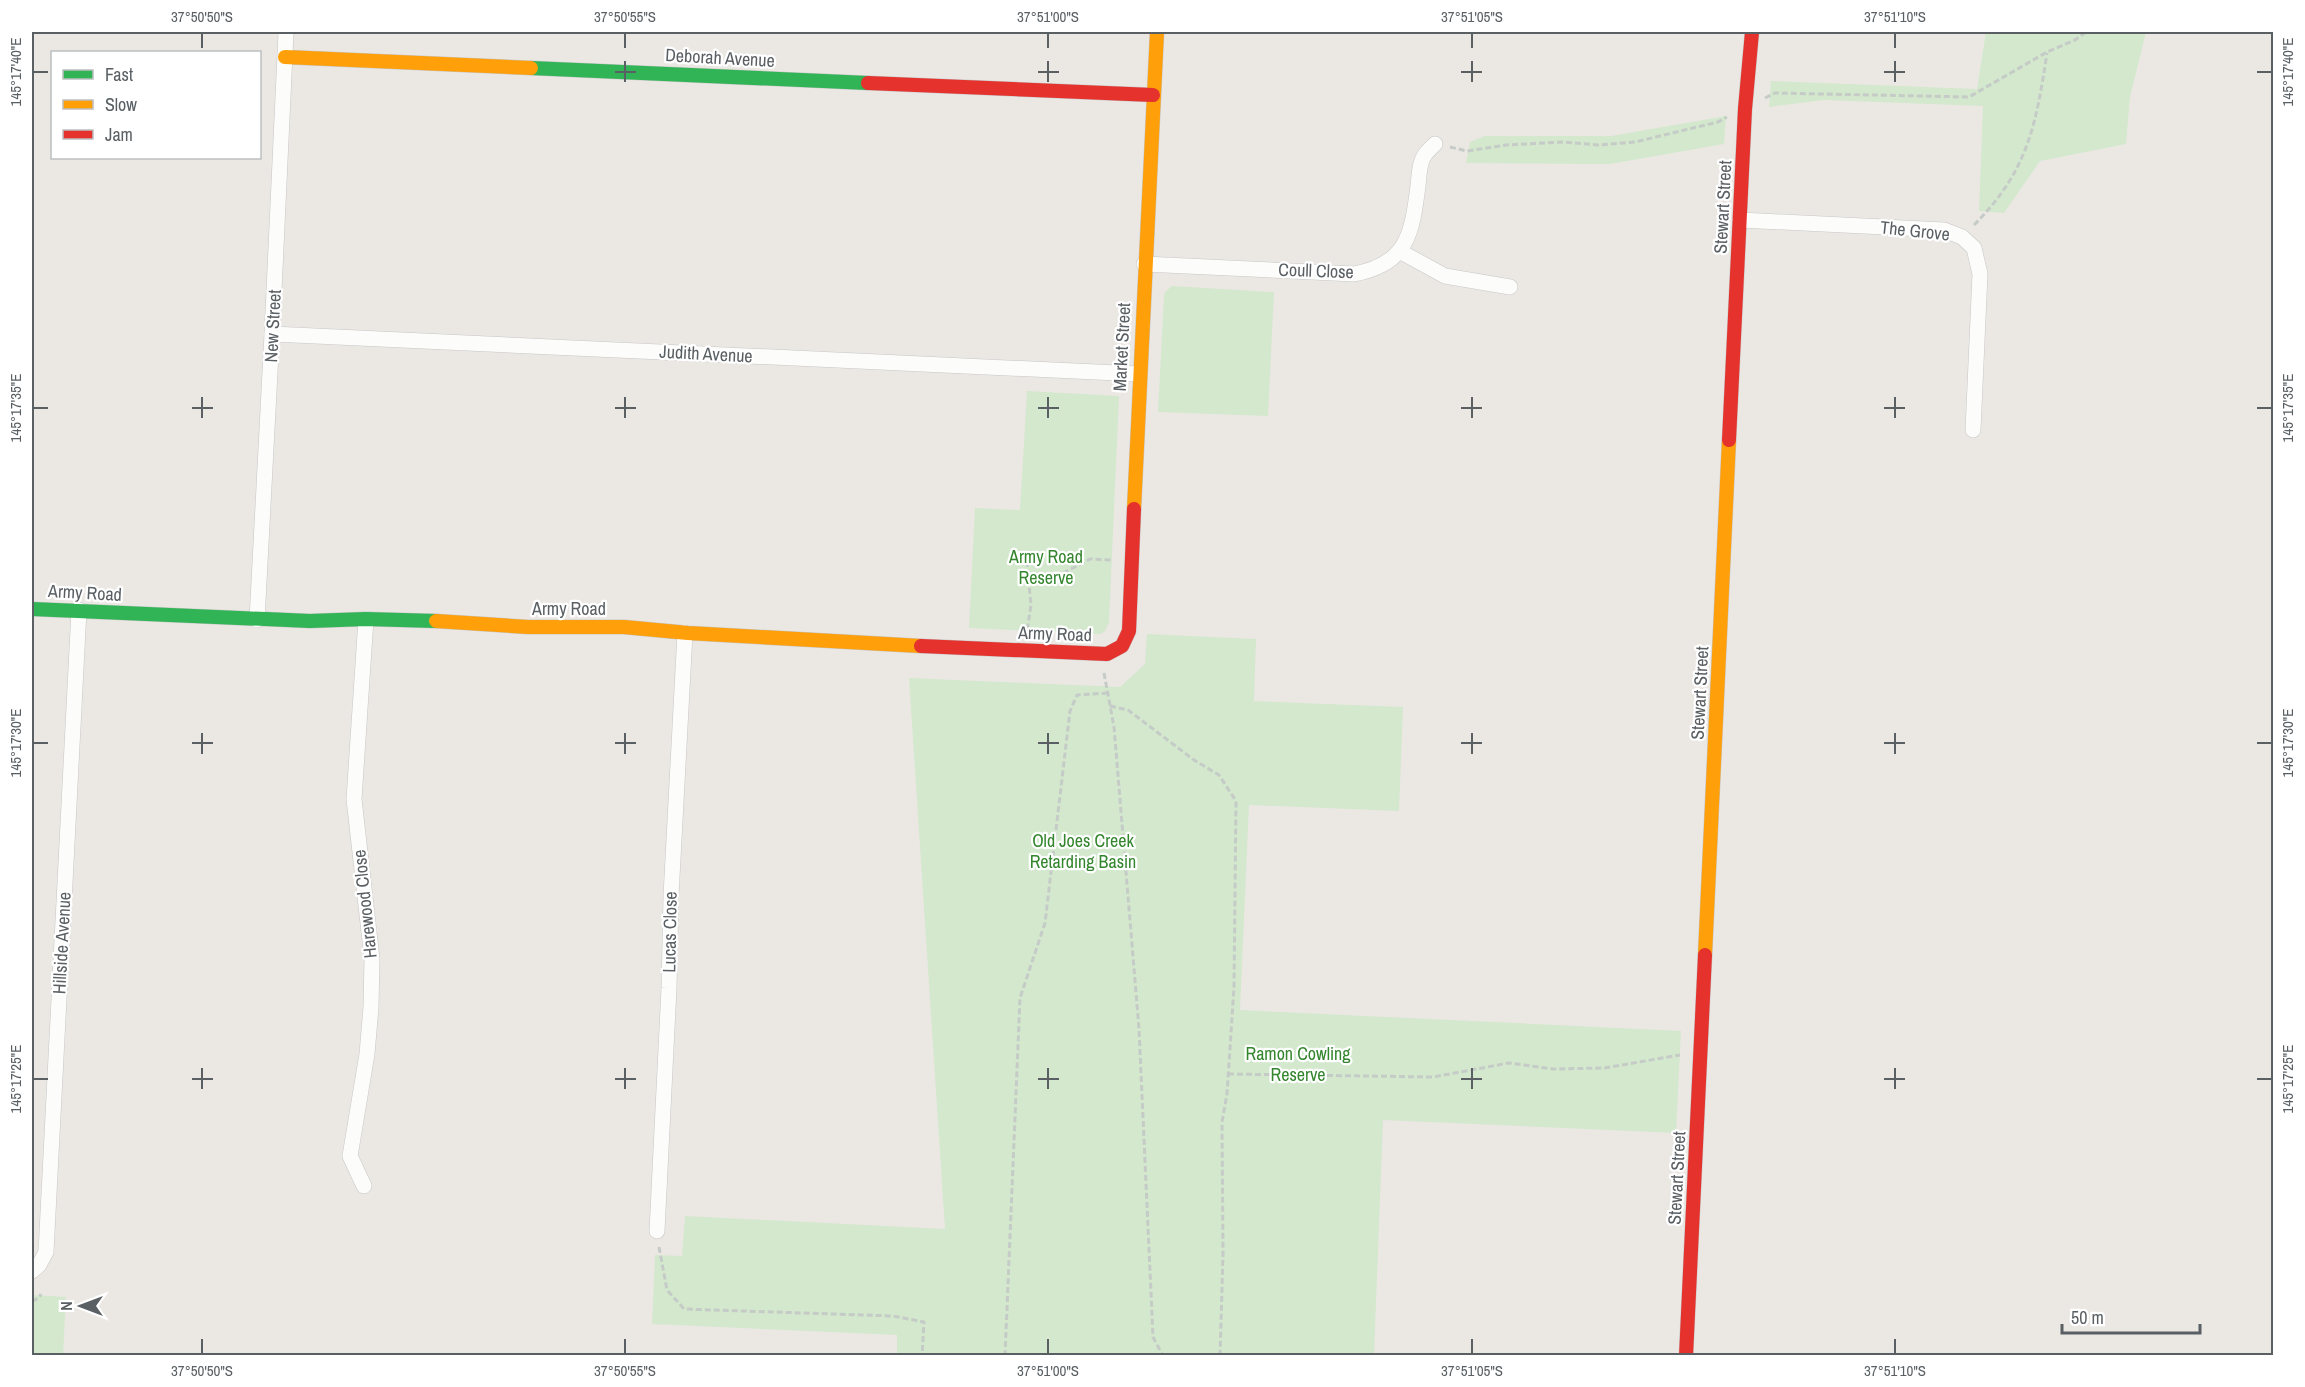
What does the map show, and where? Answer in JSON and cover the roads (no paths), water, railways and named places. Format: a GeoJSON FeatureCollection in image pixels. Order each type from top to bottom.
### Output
{"type":"FeatureCollection","features":[{"type":"Feature","properties":{"kind":"street","name":"New Street"},"geometry":{"type":"LineString","coordinates":[[257,620],[286,32]]}},
{"type":"Feature","properties":{"kind":"street","name":"Market Street"},"geometry":{"type":"LineString","coordinates":[[1107,654],[1122,646],[1129,631],[1144,264],[1157,32]]}},
{"type":"Feature","properties":{"kind":"street","name":"Stewart Street"},"geometry":{"type":"LineString","coordinates":[[1686,1356],[1745,109],[1752,32]]}},
{"type":"Feature","properties":{"kind":"street","name":"Deborah Avenue"},"geometry":{"type":"LineString","coordinates":[[285,57],[1153,95]]}},
{"type":"Feature","properties":{"kind":"street"},"geometry":{"type":"LineString","coordinates":[[1435,144],[1422,159],[1415,212],[1406,244],[1401,252],[1445,276],[1510,287]]}},
{"type":"Feature","properties":{"kind":"street","name":"The Grove"},"geometry":{"type":"LineString","coordinates":[[1740,220],[1944,230],[1962,237],[1974,248],[1980,274],[1973,430]]}},
{"type":"Feature","properties":{"kind":"street","name":"Coull Close"},"geometry":{"type":"LineString","coordinates":[[1144,264],[1354,274],[1372,271],[1401,252]]}},
{"type":"Feature","properties":{"kind":"street","name":"Judith Avenue"},"geometry":{"type":"LineString","coordinates":[[272,334],[1139,374]]}},
{"type":"Feature","properties":{"kind":"street","name":"Army Road"},"geometry":{"type":"LineString","coordinates":[[32,609],[257,620],[366,619],[528,627],[624,627],[685,633],[880,644],[1107,654]]}},
{"type":"Feature","properties":{"kind":"street","name":"Hillside Avenue"},"geometry":{"type":"LineString","coordinates":[[32,1270],[39,1265],[46,1252],[79,610]]}},
{"type":"Feature","properties":{"kind":"street","name":"Harewood Close"},"geometry":{"type":"LineString","coordinates":[[364,1186],[350,1156],[367,1054],[371,1007],[372,959],[354,799],[366,619]]}},
{"type":"Feature","properties":{"kind":"street","name":"Lucas Close"},"geometry":{"type":"LineString","coordinates":[[657,1231],[685,633]]}},
{"type":"Feature","properties":{"kind":"park label","name":"Army Road Reserve"},"geometry":{"type":"Point","coordinates":[1046,567]}},
{"type":"Feature","properties":{"kind":"park label","name":"Old Joes Creek Retarding Basin"},"geometry":{"type":"Point","coordinates":[1083,851]}},
{"type":"Feature","properties":{"kind":"park label","name":"Ramon Cowling Reserve"},"geometry":{"type":"Point","coordinates":[1298,1064]}}]}
